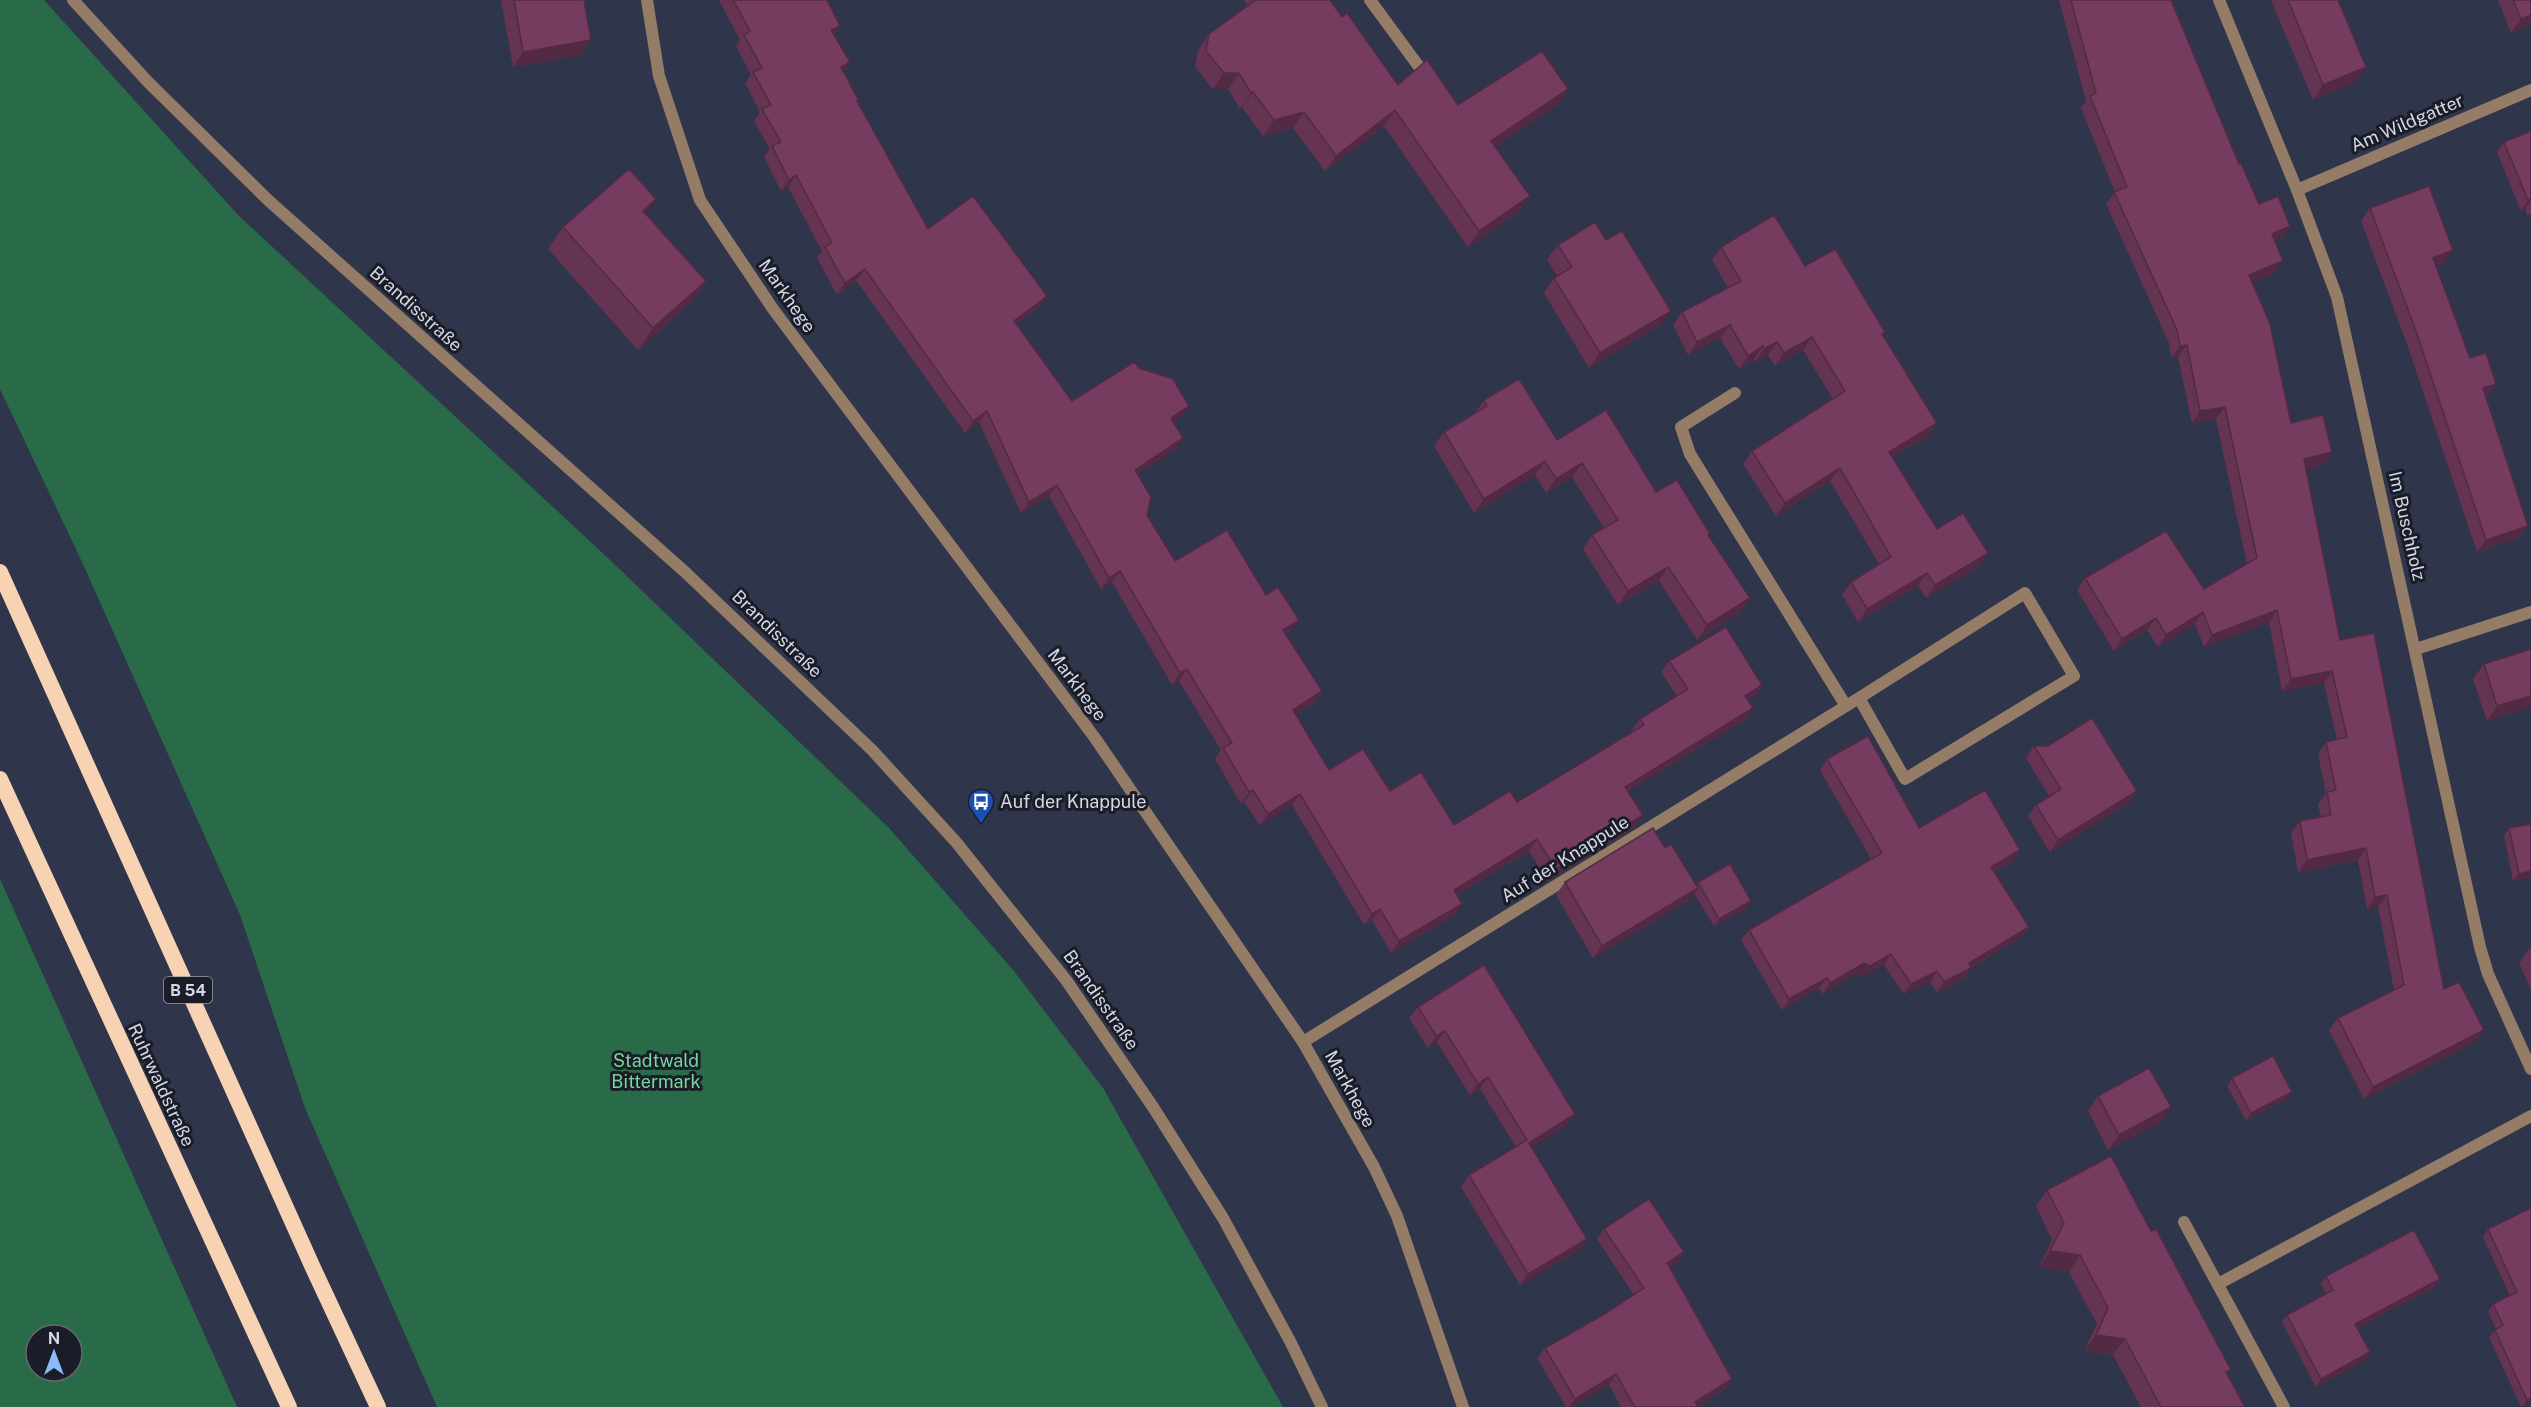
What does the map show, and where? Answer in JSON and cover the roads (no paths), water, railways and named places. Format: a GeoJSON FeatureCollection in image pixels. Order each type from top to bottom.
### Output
{"type":"FeatureCollection","features":[{"type":"Feature","properties":{"kind":"highway","name":"B 54"},"geometry":{"type":"LineString","coordinates":[[0,572],[309,1259],[378,1407]]}},
{"type":"Feature","properties":{"kind":"highway","name":"Ruhrwaldstraße"},"geometry":{"type":"LineString","coordinates":[[0,779],[289,1407]]}},
{"type":"Feature","properties":{"kind":"street","name":"Brandisstraße"},"geometry":{"type":"LineString","coordinates":[[73,0],[148,82],[268,200],[686,572],[872,750],[956,842],[1066,980],[1153,1107],[1223,1218],[1290,1341],[1322,1407]]}},
{"type":"Feature","properties":{"kind":"street","name":"Markhege"},"geometry":{"type":"LineString","coordinates":[[647,0],[659,76],[700,200],[772,309],[1095,738],[1303,1042],[1374,1167],[1397,1216],[1463,1407]]}},
{"type":"Feature","properties":{"kind":"street"},"geometry":{"type":"LineString","coordinates":[[1370,0],[1433,85]]}},
{"type":"Feature","properties":{"kind":"street","name":"Im Buschholz"},"geometry":{"type":"LineString","coordinates":[[2219,0],[2297,190],[2337,297],[2480,947],[2488,974],[2531,1069]]}},
{"type":"Feature","properties":{"kind":"street","name":"Am Wildgatter"},"geometry":{"type":"LineString","coordinates":[[2297,190],[2531,90]]}},
{"type":"Feature","properties":{"kind":"street"},"geometry":{"type":"LineString","coordinates":[[1735,393],[1681,427],[1690,454],[1846,706]]}},
{"type":"Feature","properties":{"kind":"street","name":"Auf der Knappule"},"geometry":{"type":"LineString","coordinates":[[1303,1042],[2025,593],[2074,676],[1905,779],[1859,698]]}},
{"type":"Feature","properties":{"kind":"street"},"geometry":{"type":"LineString","coordinates":[[2416,649],[2531,612]]}},
{"type":"Feature","properties":{"kind":"street"},"geometry":{"type":"LineString","coordinates":[[2218,1284],[2531,1116]]}},
{"type":"Feature","properties":{"kind":"street"},"geometry":{"type":"LineString","coordinates":[[2184,1222],[2284,1407]]}},
{"type":"Feature","properties":{"kind":"place","name":"Auf der Knappule"},"geometry":{"type":"Point","coordinates":[981,825]}},
{"type":"Feature","properties":{"kind":"park label","name":"Stadtwald Bittermark"},"geometry":{"type":"Point","coordinates":[656,1071]}}]}
